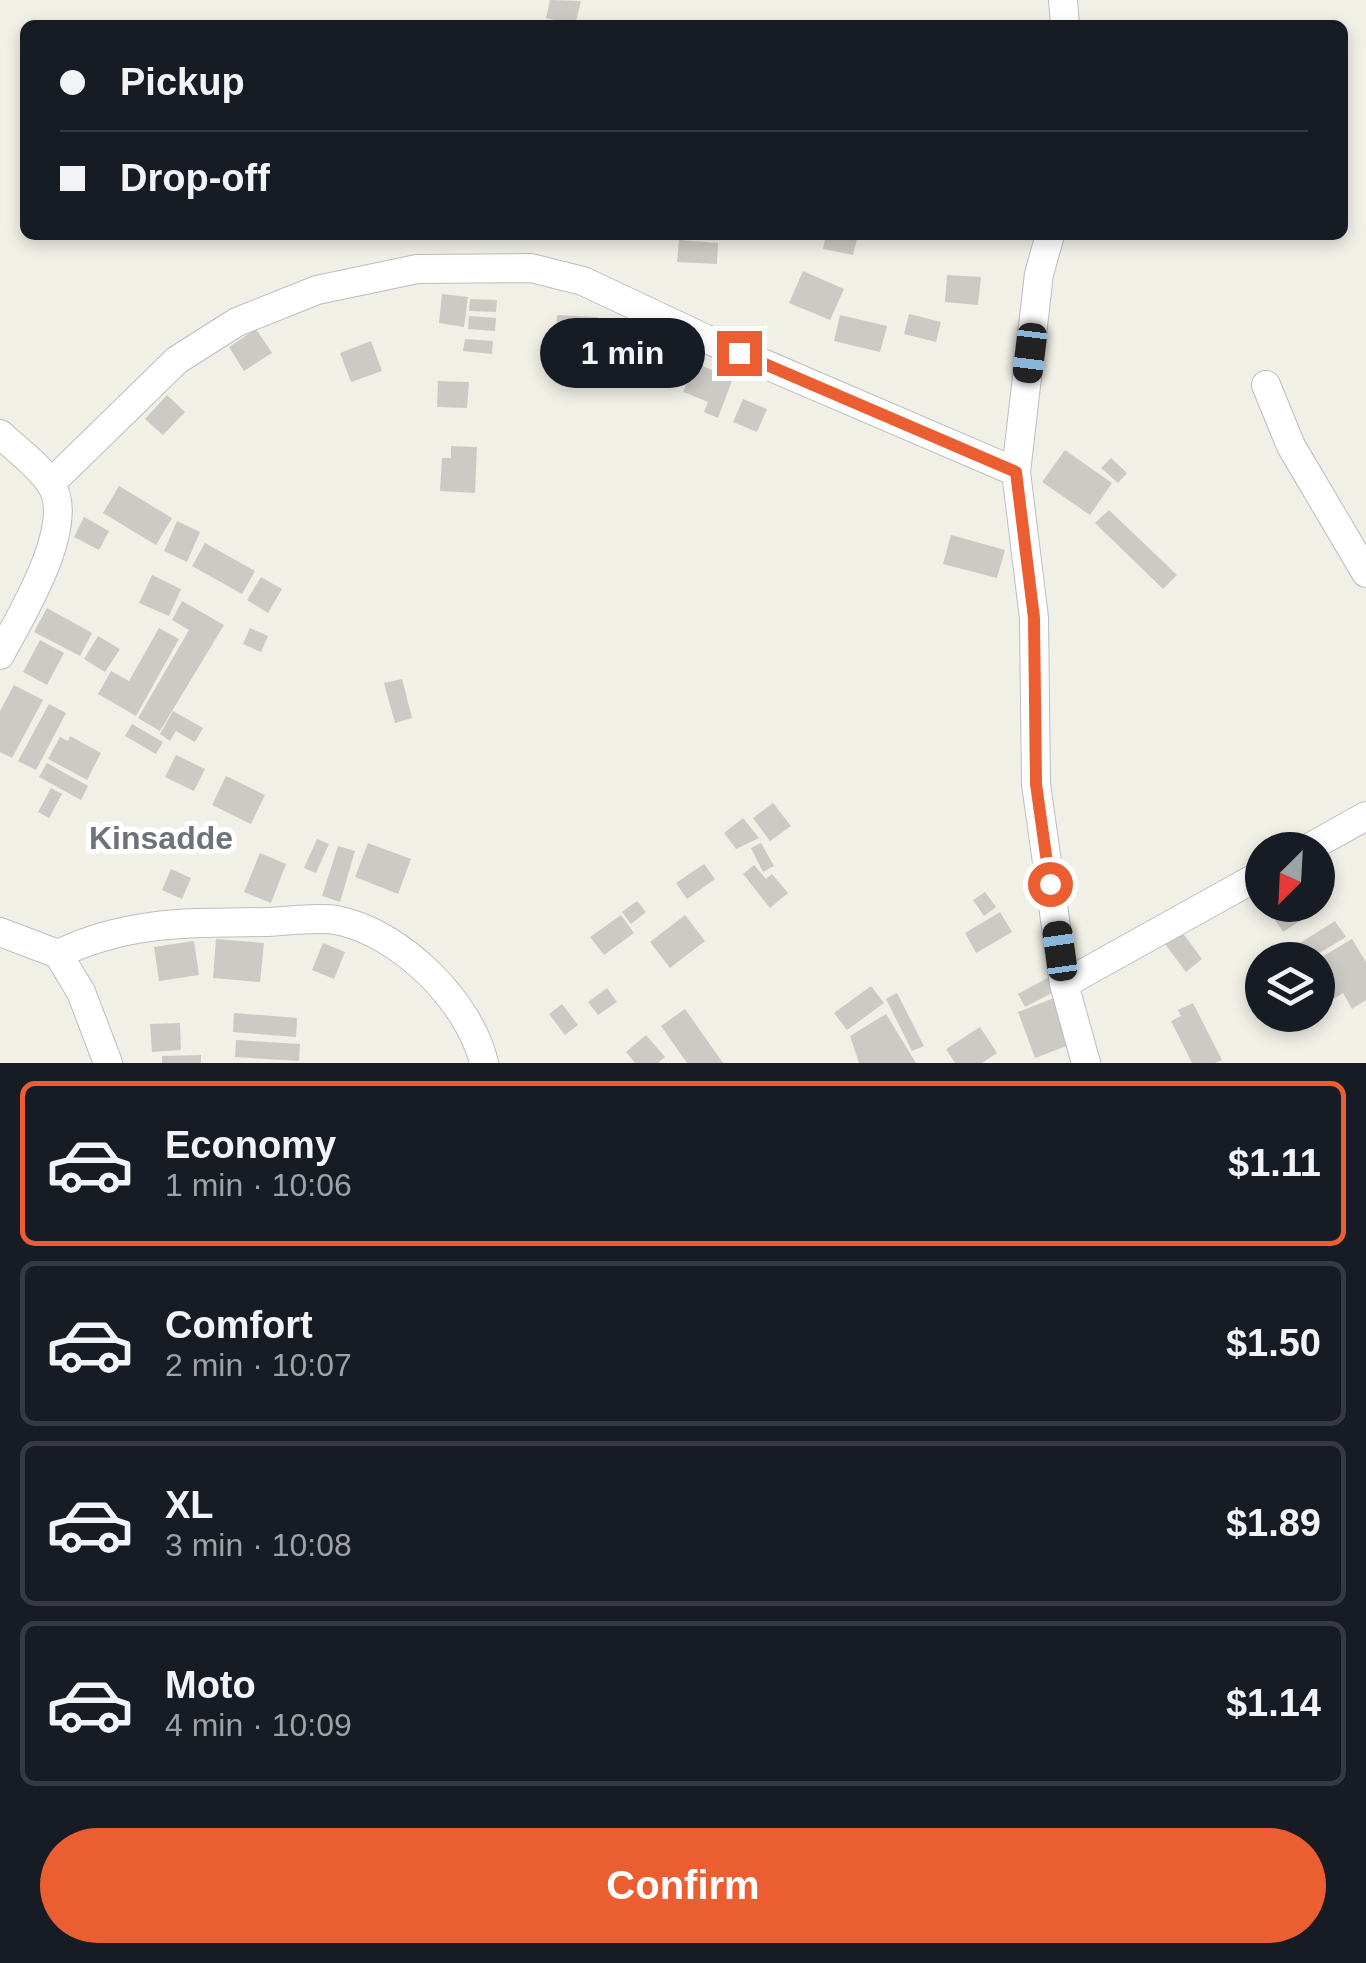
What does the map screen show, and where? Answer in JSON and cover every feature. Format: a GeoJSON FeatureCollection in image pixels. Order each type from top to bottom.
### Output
{"type":"FeatureCollection","features":[{"type":"Feature","properties":{"kind":"street"},"geometry":{"type":"LineString","coordinates":[[1049,240],[1039,274],[1016,472],[1034,618],[1036,784],[1064,984],[1086,1063]]}},
{"type":"Feature","properties":{"kind":"street"},"geometry":{"type":"LineString","coordinates":[[51,484],[177,360],[237,322],[317,290],[417,269],[531,268],[583,280],[704,338],[1016,472]]}},
{"type":"Feature","properties":{"kind":"street"},"geometry":{"type":"LineString","coordinates":[[1266,385],[1291,446],[1366,573]]}},
{"type":"Feature","properties":{"kind":"street"},"geometry":{"type":"LineString","coordinates":[[0,434],[51,484],[60,506],[38,580],[0,655]]}},
{"type":"Feature","properties":{"kind":"street"},"geometry":{"type":"LineString","coordinates":[[1335,833],[1366,816]]}},
{"type":"Feature","properties":{"kind":"street"},"geometry":{"type":"LineString","coordinates":[[1064,984],[1245,883]]}},
{"type":"Feature","properties":{"kind":"street"},"geometry":{"type":"LineString","coordinates":[[58,954],[94,937],[152,923],[337,920],[382,939],[426,971],[473,1027],[484,1063]]}},
{"type":"Feature","properties":{"kind":"street"},"geometry":{"type":"LineString","coordinates":[[0,932],[58,954],[82,992],[108,1063]]}},
{"type":"Feature","properties":{"kind":"building"},"geometry":{"type":"Polygon","coordinates":[[[550,0],[581,1],[576,20],[546,18],[550,0]]]}},
{"type":"Feature","properties":{"kind":"building"},"geometry":{"type":"Polygon","coordinates":[[[679,240],[718,243],[717,264],[677,262],[679,240]]]}},
{"type":"Feature","properties":{"kind":"building"},"geometry":{"type":"Polygon","coordinates":[[[825,240],[857,240],[853,255],[823,249],[825,240]]]}},
{"type":"Feature","properties":{"kind":"building"},"geometry":{"type":"Polygon","coordinates":[[[803,271],[844,289],[830,320],[789,303],[803,271]]]}},
{"type":"Feature","properties":{"kind":"building"},"geometry":{"type":"Polygon","coordinates":[[[947,275],[981,277],[978,305],[945,302],[947,275]]]}},
{"type":"Feature","properties":{"kind":"building"},"geometry":{"type":"Polygon","coordinates":[[[442,294],[468,297],[464,327],[439,323],[442,294]]]}},
{"type":"Feature","properties":{"kind":"building"},"geometry":{"type":"Polygon","coordinates":[[[470,299],[497,300],[496,312],[469,311],[470,299]]]}},
{"type":"Feature","properties":{"kind":"building"},"geometry":{"type":"Polygon","coordinates":[[[909,314],[941,322],[936,342],[904,334],[909,314]]]}},
{"type":"Feature","properties":{"kind":"building"},"geometry":{"type":"Polygon","coordinates":[[[557,315],[598,317],[597,349],[569,347],[568,371],[555,371],[557,315]]]}},
{"type":"Feature","properties":{"kind":"building"},"geometry":{"type":"Polygon","coordinates":[[[840,315],[887,326],[880,352],[834,341],[840,315]]]}},
{"type":"Feature","properties":{"kind":"building"},"geometry":{"type":"Polygon","coordinates":[[[469,316],[496,318],[495,331],[468,329],[469,316]]]}},
{"type":"Feature","properties":{"kind":"building"},"geometry":{"type":"Polygon","coordinates":[[[256,329],[272,353],[244,371],[229,347],[256,329]]]}},
{"type":"Feature","properties":{"kind":"building"},"geometry":{"type":"Polygon","coordinates":[[[465,339],[493,341],[492,354],[463,351],[465,339]]]}},
{"type":"Feature","properties":{"kind":"building"},"geometry":{"type":"Polygon","coordinates":[[[371,341],[382,371],[351,382],[340,353],[371,341]]]}},
{"type":"Feature","properties":{"kind":"building"},"geometry":{"type":"Polygon","coordinates":[[[694,363],[733,378],[718,418],[704,412],[708,402],[683,392],[694,363]]]}},
{"type":"Feature","properties":{"kind":"building"},"geometry":{"type":"Polygon","coordinates":[[[438,381],[469,382],[467,408],[437,407],[438,381]]]}},
{"type":"Feature","properties":{"kind":"building"},"geometry":{"type":"Polygon","coordinates":[[[167,395],[185,412],[163,435],[145,419],[167,395]]]}},
{"type":"Feature","properties":{"kind":"building"},"geometry":{"type":"Polygon","coordinates":[[[743,399],[767,409],[757,432],[733,422],[743,399]]]}},
{"type":"Feature","properties":{"kind":"building"},"geometry":{"type":"Polygon","coordinates":[[[451,446],[477,447],[475,493],[440,491],[442,458],[451,458],[451,446]]]}},
{"type":"Feature","properties":{"kind":"building"},"geometry":{"type":"Polygon","coordinates":[[[1065,450],[1112,483],[1090,515],[1042,482],[1065,450]]]}},
{"type":"Feature","properties":{"kind":"building"},"geometry":{"type":"Polygon","coordinates":[[[1111,458],[1127,473],[1118,483],[1101,468],[1111,458]]]}},
{"type":"Feature","properties":{"kind":"building"},"geometry":{"type":"Polygon","coordinates":[[[119,486],[172,518],[156,545],[103,513],[119,486]]]}},
{"type":"Feature","properties":{"kind":"building"},"geometry":{"type":"Polygon","coordinates":[[[1109,510],[1177,575],[1163,589],[1095,523],[1109,510]]]}},
{"type":"Feature","properties":{"kind":"building"},"geometry":{"type":"Polygon","coordinates":[[[84,517],[109,531],[99,550],[74,537],[84,517]]]}},
{"type":"Feature","properties":{"kind":"building"},"geometry":{"type":"Polygon","coordinates":[[[177,521],[200,532],[187,562],[164,551],[177,521]]]}},
{"type":"Feature","properties":{"kind":"building"},"geometry":{"type":"Polygon","coordinates":[[[951,535],[1005,550],[997,578],[943,564],[951,535]]]}},
{"type":"Feature","properties":{"kind":"building"},"geometry":{"type":"Polygon","coordinates":[[[205,543],[255,571],[242,594],[192,566],[205,543]]]}},
{"type":"Feature","properties":{"kind":"building"},"geometry":{"type":"Polygon","coordinates":[[[152,575],[181,589],[169,616],[139,603],[152,575]]]}},
{"type":"Feature","properties":{"kind":"building"},"geometry":{"type":"Polygon","coordinates":[[[261,577],[282,589],[268,613],[247,600],[261,577]]]}},
{"type":"Feature","properties":{"kind":"building"},"geometry":{"type":"Polygon","coordinates":[[[182,601],[224,625],[160,731],[138,718],[189,630],[172,620],[182,601]]]}},
{"type":"Feature","properties":{"kind":"building"},"geometry":{"type":"Polygon","coordinates":[[[47,608],[92,633],[80,656],[34,632],[47,608]]]}},
{"type":"Feature","properties":{"kind":"building"},"geometry":{"type":"Polygon","coordinates":[[[159,628],[179,639],[136,716],[98,694],[111,671],[129,681],[159,628]]]}},
{"type":"Feature","properties":{"kind":"building"},"geometry":{"type":"Polygon","coordinates":[[[250,628],[268,636],[261,652],[243,644],[250,628]]]}},
{"type":"Feature","properties":{"kind":"building"},"geometry":{"type":"Polygon","coordinates":[[[98,636],[120,649],[105,672],[84,659],[98,636]]]}},
{"type":"Feature","properties":{"kind":"building"},"geometry":{"type":"Polygon","coordinates":[[[40,640],[64,653],[47,685],[23,672],[40,640]]]}},
{"type":"Feature","properties":{"kind":"building"},"geometry":{"type":"Polygon","coordinates":[[[402,679],[412,718],[395,723],[384,683],[402,679]]]}},
{"type":"Feature","properties":{"kind":"building"},"geometry":{"type":"Polygon","coordinates":[[[14,685],[43,700],[12,758],[0,752],[0,711],[14,685]]]}},
{"type":"Feature","properties":{"kind":"building"},"geometry":{"type":"Polygon","coordinates":[[[49,704],[66,713],[36,770],[18,761],[49,704]]]}},
{"type":"Feature","properties":{"kind":"building"},"geometry":{"type":"Polygon","coordinates":[[[173,711],[203,728],[195,742],[176,731],[170,741],[160,734],[173,711]]]}},
{"type":"Feature","properties":{"kind":"building"},"geometry":{"type":"Polygon","coordinates":[[[132,724],[163,742],[156,754],[125,736],[132,724]]]}},
{"type":"Feature","properties":{"kind":"building"},"geometry":{"type":"Polygon","coordinates":[[[70,736],[101,753],[87,780],[48,759],[60,737],[68,741],[70,736]]]}},
{"type":"Feature","properties":{"kind":"building"},"geometry":{"type":"Polygon","coordinates":[[[176,755],[205,769],[194,791],[165,777],[176,755]]]}},
{"type":"Feature","properties":{"kind":"building"},"geometry":{"type":"Polygon","coordinates":[[[47,763],[88,786],[81,800],[39,777],[47,763]]]}},
{"type":"Feature","properties":{"kind":"building"},"geometry":{"type":"Polygon","coordinates":[[[226,776],[265,795],[251,824],[212,805],[226,776]]]}},
{"type":"Feature","properties":{"kind":"building"},"geometry":{"type":"Polygon","coordinates":[[[51,788],[62,794],[49,818],[38,812],[51,788]]]}},
{"type":"Feature","properties":{"kind":"building"},"geometry":{"type":"Polygon","coordinates":[[[773,803],[791,826],[770,841],[753,818],[773,803]]]}},
{"type":"Feature","properties":{"kind":"building"},"geometry":{"type":"Polygon","coordinates":[[[743,818],[759,838],[736,849],[724,833],[743,818]]]}},
{"type":"Feature","properties":{"kind":"building"},"geometry":{"type":"Polygon","coordinates":[[[317,839],[329,844],[316,873],[304,868],[317,839]]]}},
{"type":"Feature","properties":{"kind":"building"},"geometry":{"type":"Polygon","coordinates":[[[368,843],[411,859],[398,894],[355,877],[368,843]]]}},
{"type":"Feature","properties":{"kind":"building"},"geometry":{"type":"Polygon","coordinates":[[[761,843],[774,866],[763,872],[751,848],[761,843]]]}},
{"type":"Feature","properties":{"kind":"building"},"geometry":{"type":"Polygon","coordinates":[[[338,846],[355,851],[340,902],[322,896],[338,846]]]}},
{"type":"Feature","properties":{"kind":"building"},"geometry":{"type":"Polygon","coordinates":[[[260,853],[286,864],[271,903],[244,892],[260,853]]]}},
{"type":"Feature","properties":{"kind":"building"},"geometry":{"type":"Polygon","coordinates":[[[704,864],[715,879],[687,899],[676,883],[704,864]]]}},
{"type":"Feature","properties":{"kind":"building"},"geometry":{"type":"Polygon","coordinates":[[[754,865],[766,879],[772,874],[788,893],[770,908],[743,874],[754,865]]]}},
{"type":"Feature","properties":{"kind":"building"},"geometry":{"type":"Polygon","coordinates":[[[171,869],[191,878],[182,899],[162,890],[171,869]]]}},
{"type":"Feature","properties":{"kind":"building"},"geometry":{"type":"Polygon","coordinates":[[[985,892],[996,907],[984,916],[973,900],[985,892]]]}},
{"type":"Feature","properties":{"kind":"building"},"geometry":{"type":"Polygon","coordinates":[[[637,901],[646,912],[631,924],[622,912],[637,901]]]}},
{"type":"Feature","properties":{"kind":"building"},"geometry":{"type":"Polygon","coordinates":[[[1000,912],[1012,932],[976,953],[965,933],[1000,912]]]}},
{"type":"Feature","properties":{"kind":"building"},"geometry":{"type":"Polygon","coordinates":[[[621,915],[634,933],[604,955],[590,937],[621,915]]]}},
{"type":"Feature","properties":{"kind":"building"},"geometry":{"type":"Polygon","coordinates":[[[685,915],[705,941],[670,968],[650,942],[685,915]]]}},
{"type":"Feature","properties":{"kind":"building"},"geometry":{"type":"Polygon","coordinates":[[[1335,921],[1346,937],[1335,944],[1302,942],[1335,921]]]}},
{"type":"Feature","properties":{"kind":"building"},"geometry":{"type":"Polygon","coordinates":[[[1276,922],[1298,922],[1283,932],[1276,922]]]}},
{"type":"Feature","properties":{"kind":"building"},"geometry":{"type":"Polygon","coordinates":[[[1182,932],[1202,959],[1186,972],[1165,944],[1182,932]]]}},
{"type":"Feature","properties":{"kind":"building"},"geometry":{"type":"Polygon","coordinates":[[[216,939],[264,943],[260,982],[213,978],[216,939]]]}},
{"type":"Feature","properties":{"kind":"building"},"geometry":{"type":"Polygon","coordinates":[[[1352,939],[1366,962],[1366,1000],[1352,1009],[1343,993],[1335,998],[1335,949],[1352,939]]]}},
{"type":"Feature","properties":{"kind":"building"},"geometry":{"type":"Polygon","coordinates":[[[194,941],[199,975],[159,981],[154,947],[194,941]]]}},
{"type":"Feature","properties":{"kind":"building"},"geometry":{"type":"Polygon","coordinates":[[[323,943],[345,952],[334,979],[312,970],[323,943]]]}},
{"type":"Feature","properties":{"kind":"building"},"geometry":{"type":"Polygon","coordinates":[[[1049,977],[1056,991],[1025,1007],[1018,994],[1049,977]]]}},
{"type":"Feature","properties":{"kind":"building"},"geometry":{"type":"Polygon","coordinates":[[[871,986],[884,1003],[847,1030],[834,1013],[871,986]]]}},
{"type":"Feature","properties":{"kind":"building"},"geometry":{"type":"Polygon","coordinates":[[[607,988],[617,1002],[598,1015],[588,1002],[607,988]]]}},
{"type":"Feature","properties":{"kind":"building"},"geometry":{"type":"Polygon","coordinates":[[[897,993],[924,1046],[912,1051],[886,999],[897,993]]]}},
{"type":"Feature","properties":{"kind":"building"},"geometry":{"type":"Polygon","coordinates":[[[1054,998],[1072,1044],[1035,1058],[1018,1012],[1054,998]]]}},
{"type":"Feature","properties":{"kind":"building"},"geometry":{"type":"Polygon","coordinates":[[[1193,1003],[1222,1060],[1192,1063],[1171,1021],[1181,1016],[1178,1010],[1193,1003]]]}},
{"type":"Feature","properties":{"kind":"building"},"geometry":{"type":"Polygon","coordinates":[[[562,1004],[578,1025],[565,1035],[549,1014],[562,1004]]]}},
{"type":"Feature","properties":{"kind":"building"},"geometry":{"type":"Polygon","coordinates":[[[685,1009],[723,1063],[687,1063],[661,1026],[685,1009]]]}},
{"type":"Feature","properties":{"kind":"building"},"geometry":{"type":"Polygon","coordinates":[[[234,1013],[297,1018],[296,1037],[233,1032],[234,1013]]]}},
{"type":"Feature","properties":{"kind":"building"},"geometry":{"type":"Polygon","coordinates":[[[886,1014],[916,1063],[859,1063],[850,1036],[886,1014]]]}},
{"type":"Feature","properties":{"kind":"building"},"geometry":{"type":"Polygon","coordinates":[[[180,1023],[181,1050],[152,1052],[150,1024],[180,1023]]]}},
{"type":"Feature","properties":{"kind":"building"},"geometry":{"type":"Polygon","coordinates":[[[980,1027],[997,1053],[982,1063],[955,1063],[946,1049],[980,1027]]]}},
{"type":"Feature","properties":{"kind":"building"},"geometry":{"type":"Polygon","coordinates":[[[646,1035],[665,1057],[658,1063],[635,1063],[626,1052],[646,1035]]]}},
{"type":"Feature","properties":{"kind":"building"},"geometry":{"type":"Polygon","coordinates":[[[236,1040],[300,1044],[299,1061],[235,1057],[236,1040]]]}},
{"type":"Feature","properties":{"kind":"building"},"geometry":{"type":"Polygon","coordinates":[[[201,1055],[201,1063],[162,1063],[162,1056],[201,1055]]]}},
{"type":"Feature","properties":{"kind":"district","name":"Kinsadde"},"geometry":{"type":"Point","coordinates":[161,838]}},
{"type":"Feature","properties":{"kind":"route"},"geometry":{"type":"LineString","coordinates":[[739,353],[1016,472],[1034,618],[1036,784],[1050,884]]}}]}
